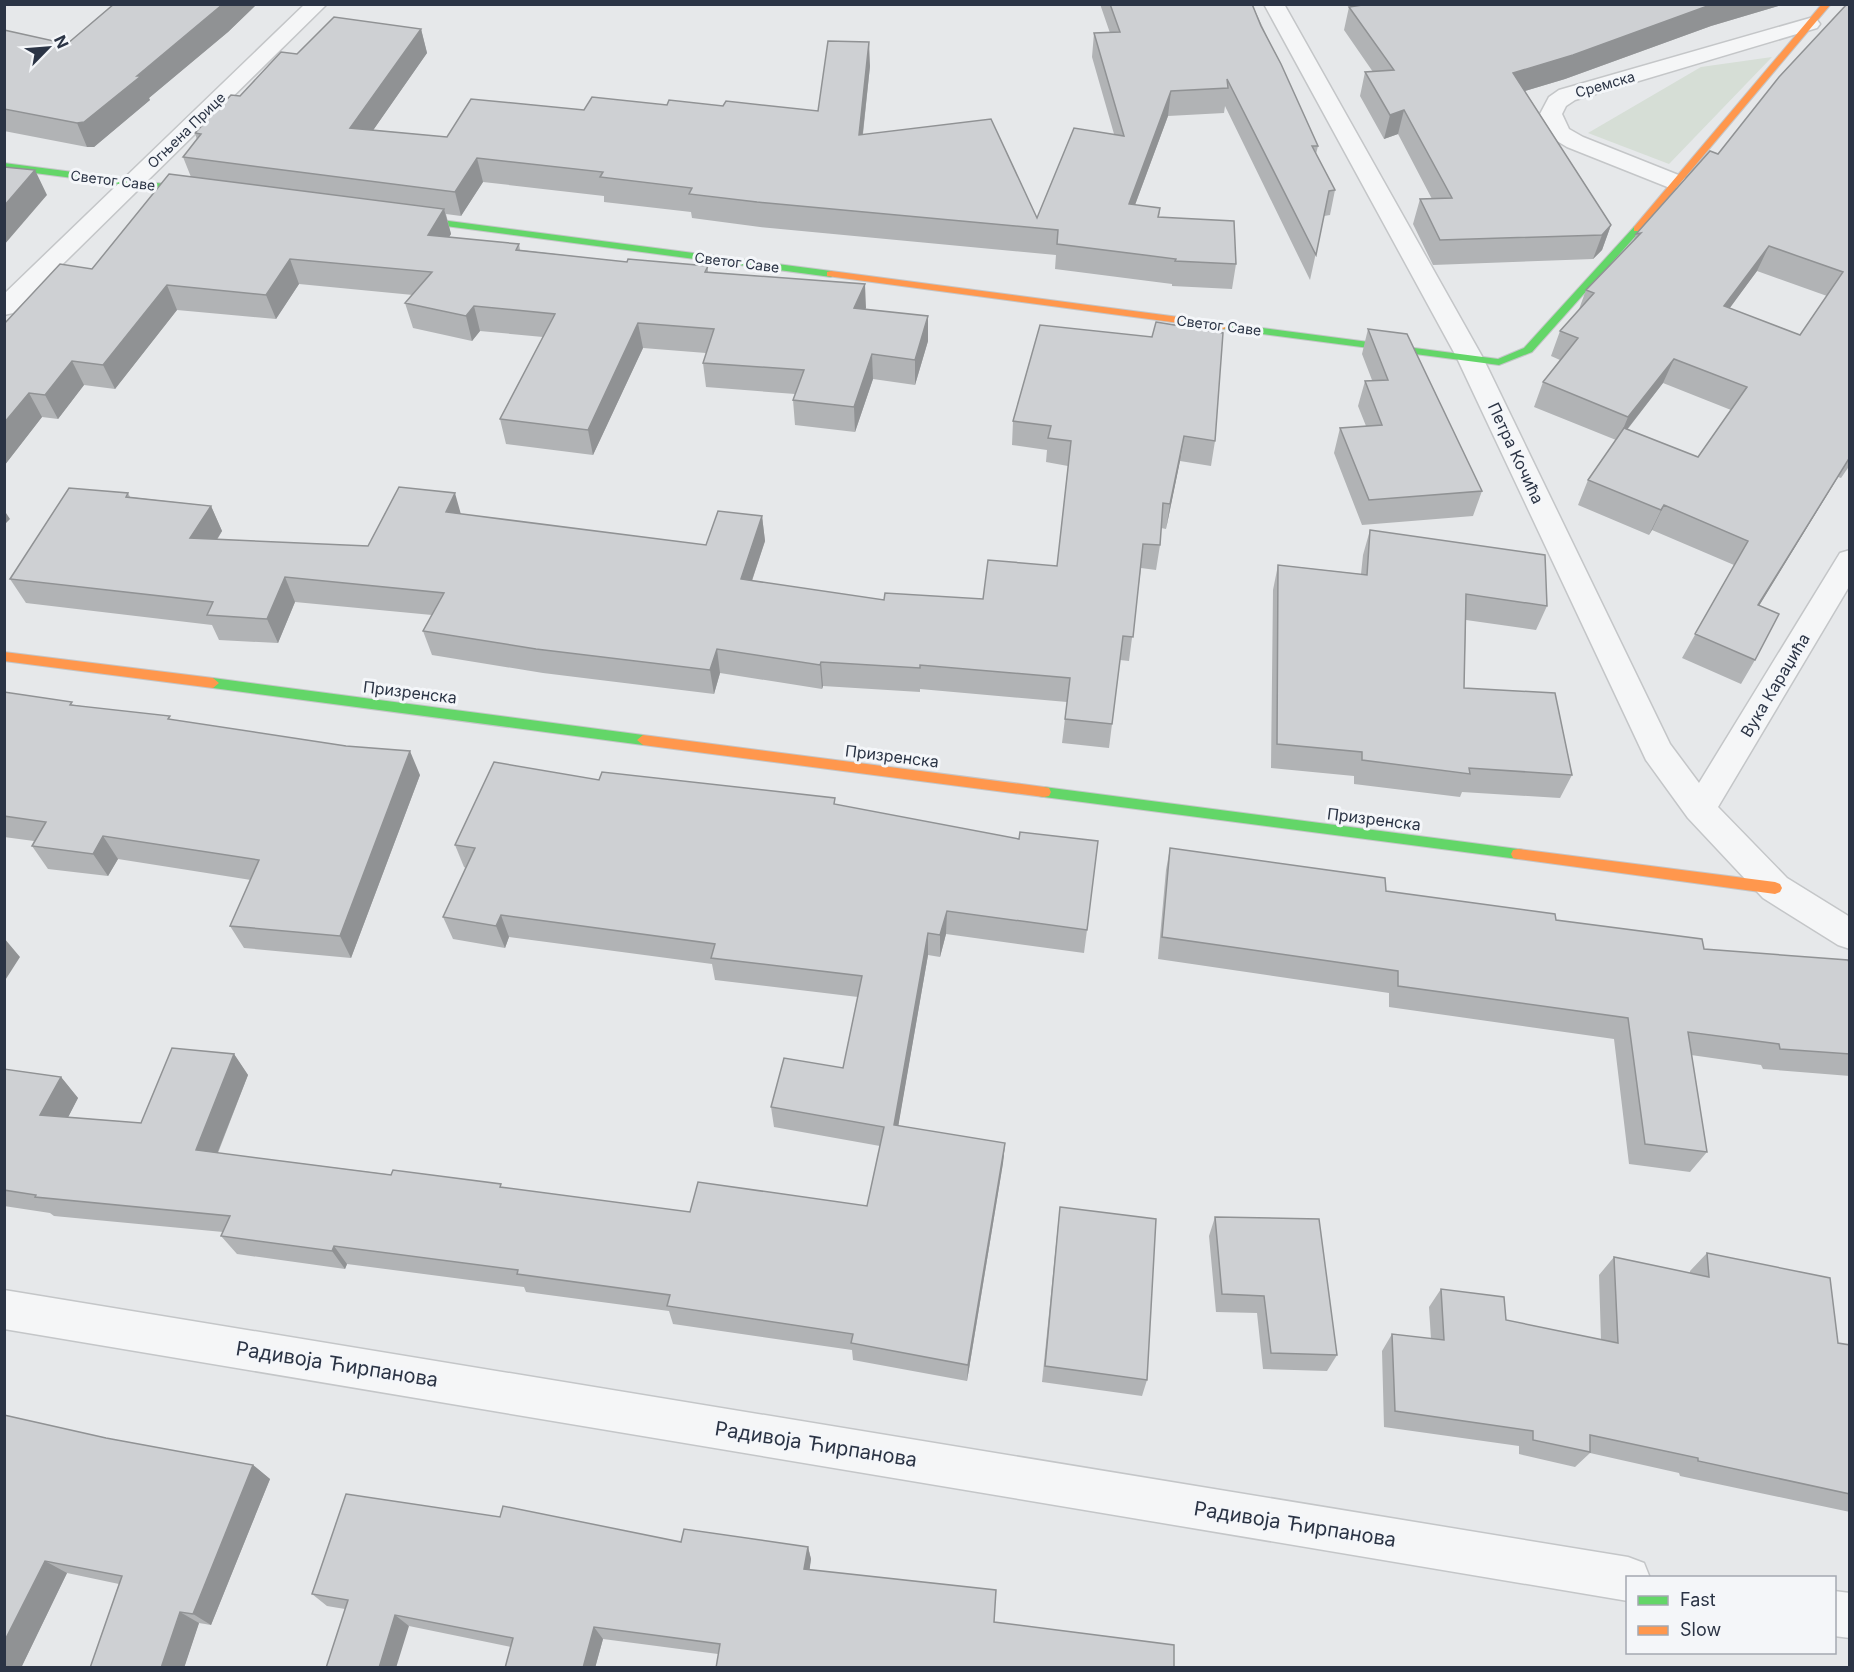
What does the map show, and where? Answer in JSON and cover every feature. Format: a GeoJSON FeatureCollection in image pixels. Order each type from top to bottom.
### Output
{"type":"FeatureCollection","features":[{"type":"Feature","properties":{"kind":"street","name":"Огњена Прице"},"geometry":{"type":"LineString","coordinates":[[4,308],[131,182],[317,4]]}},
{"type":"Feature","properties":{"kind":"street","name":"Петра Кочића"},"geometry":{"type":"LineString","coordinates":[[1274,4],[1470,358],[1657,751],[1700,809],[1775,888],[1850,935]]}},
{"type":"Feature","properties":{"kind":"street"},"geometry":{"type":"LineString","coordinates":[[1470,358],[1499,362],[1528,350],[1678,183],[1827,4]]}},
{"type":"Feature","properties":{"kind":"street","name":"Сремска"},"geometry":{"type":"LineString","coordinates":[[1678,183],[1575,142],[1560,133],[1551,114],[1557,102],[1566,95],[1810,24]]}},
{"type":"Feature","properties":{"kind":"street","name":"Светог Саве"},"geometry":{"type":"LineString","coordinates":[[4,166],[214,193]]}},
{"type":"Feature","properties":{"kind":"street","name":"Светог Саве"},"geometry":{"type":"LineString","coordinates":[[392,217],[1470,358]]}},
{"type":"Feature","properties":{"kind":"street","name":"Вука Караџића"},"geometry":{"type":"LineString","coordinates":[[1700,809],[1850,560]]}},
{"type":"Feature","properties":{"kind":"street","name":"Призренска"},"geometry":{"type":"LineString","coordinates":[[4,656],[1775,888]]}},
{"type":"Feature","properties":{"kind":"street","name":"Радивоја Ћирпанова"},"geometry":{"type":"LineString","coordinates":[[4,1309],[1626,1579]]}},
{"type":"Feature","properties":{"kind":"shaded area"},"geometry":{"type":"Polygon","coordinates":[[[1772,57],[1669,164],[1588,133],[1701,67],[1772,57]]]}},
{"type":"Feature","properties":{"kind":"building"},"geometry":{"type":"Polygon","coordinates":[[[114,4],[223,4],[137,76],[141,76],[84,122],[77,123],[4,109],[4,30],[67,44],[114,4]]]}},
{"type":"Feature","properties":{"kind":"building"},"geometry":{"type":"Polygon","coordinates":[[[1110,4],[1252,4],[1318,146],[1312,146],[1335,190],[1329,191],[1316,255],[1227,79],[1228,88],[1171,91],[1129,204],[1160,208],[1158,217],[1234,221],[1236,264],[1175,261],[1176,259],[1057,244],[1058,230],[689,194],[692,188],[600,177],[603,172],[477,158],[455,192],[183,157],[201,134],[195,133],[231,95],[240,96],[281,52],[297,54],[334,17],[421,29],[350,128],[447,137],[471,99],[584,110],[592,97],[667,105],[669,100],[723,106],[726,101],[818,111],[828,41],[869,42],[859,135],[991,119],[1037,218],[1074,128],[1124,136],[1094,33],[1120,32],[1110,4]]]}},
{"type":"Feature","properties":{"kind":"building"},"geometry":{"type":"Polygon","coordinates":[[[1369,4],[1713,4],[1573,55],[1513,73],[1611,225],[1602,235],[1440,240],[1420,199],[1452,198],[1404,110],[1390,115],[1365,72],[1394,70],[1349,7],[1369,4]]]}},
{"type":"Feature","properties":{"kind":"building"},"geometry":{"type":"Polygon","coordinates":[[[1847,4],[1850,4],[1850,457],[1758,605],[1779,614],[1755,660],[1695,634],[1748,541],[1664,505],[1661,510],[1588,480],[1624,428],[1698,457],[1747,387],[1674,359],[1628,417],[1543,382],[1578,338],[1560,331],[1594,293],[1586,290],[1641,233],[1636,234],[1710,151],[1718,154],[1779,77],[1847,4]],[[1769,246],[1724,306],[1800,335],[1843,272],[1769,246]]]}},
{"type":"Feature","properties":{"kind":"building"},"geometry":{"type":"Polygon","coordinates":[[[4,167],[35,170],[4,206],[4,167]]]}},
{"type":"Feature","properties":{"kind":"building"},"geometry":{"type":"Polygon","coordinates":[[[169,174],[444,209],[428,235],[519,244],[516,250],[627,262],[628,259],[708,266],[705,272],[865,284],[854,308],[928,316],[915,360],[872,354],[854,407],[793,400],[804,370],[703,363],[714,329],[638,323],[588,430],[500,419],[555,314],[474,306],[466,316],[405,303],[432,272],[290,259],[266,295],[167,285],[103,365],[72,361],[45,395],[29,393],[4,423],[4,324],[60,264],[92,269],[169,174]]]}},
{"type":"Feature","properties":{"kind":"building"},"geometry":{"type":"Polygon","coordinates":[[[1156,322],[1223,333],[1215,441],[1184,436],[1170,504],[1163,503],[1160,545],[1143,544],[1133,637],[1123,636],[1112,724],[1065,719],[1070,678],[920,665],[920,668],[821,662],[820,665],[717,649],[710,670],[536,649],[423,631],[444,593],[285,577],[267,619],[207,615],[213,602],[10,579],[69,488],[128,493],[126,497],[211,506],[190,538],[368,546],[399,487],[455,493],[446,512],[706,545],[718,511],[762,516],[741,579],[884,600],[885,593],[983,599],[988,560],[1057,566],[1071,441],[1048,438],[1051,426],[1013,421],[1040,325],[1152,337],[1156,322]]]}},
{"type":"Feature","properties":{"kind":"building"},"geometry":{"type":"Polygon","coordinates":[[[1368,329],[1407,334],[1482,491],[1369,500],[1340,428],[1382,425],[1365,381],[1388,380],[1368,329]]]}},
{"type":"Feature","properties":{"kind":"building"},"geometry":{"type":"Polygon","coordinates":[[[1370,530],[1545,555],[1547,606],[1466,594],[1464,688],[1555,693],[1572,775],[1469,768],[1470,774],[1362,760],[1362,752],[1277,744],[1278,565],[1367,575],[1370,530]]]}},
{"type":"Feature","properties":{"kind":"building"},"geometry":{"type":"Polygon","coordinates":[[[4,692],[72,702],[70,705],[170,716],[168,719],[346,746],[410,751],[340,936],[230,926],[259,860],[103,836],[93,854],[32,846],[46,822],[4,816],[4,692]]]}},
{"type":"Feature","properties":{"kind":"building"},"geometry":{"type":"Polygon","coordinates":[[[494,762],[599,780],[602,772],[835,798],[834,804],[1019,839],[1020,832],[1098,841],[1087,930],[947,911],[940,935],[928,933],[894,1125],[1005,1143],[968,1365],[851,1343],[853,1334],[667,1306],[670,1295],[517,1274],[518,1270],[334,1246],[332,1251],[221,1236],[230,1216],[35,1197],[36,1195],[4,1190],[4,1069],[61,1077],[40,1115],[141,1123],[172,1048],[234,1054],[196,1150],[391,1175],[393,1170],[501,1184],[500,1187],[690,1212],[698,1182],[867,1206],[884,1127],[771,1107],[784,1058],[843,1068],[862,976],[711,958],[715,944],[501,915],[496,926],[443,917],[475,848],[455,845],[494,762]]]}},
{"type":"Feature","properties":{"kind":"building"},"geometry":{"type":"Polygon","coordinates":[[[1170,848],[1385,878],[1386,891],[1555,914],[1556,920],[1702,939],[1704,949],[1848,960],[1850,965],[1850,1054],[1780,1049],[1779,1044],[1688,1032],[1707,1152],[1645,1144],[1628,1018],[1398,986],[1398,971],[1162,937],[1170,848]]]}},
{"type":"Feature","properties":{"kind":"building"},"geometry":{"type":"Polygon","coordinates":[[[1060,1207],[1156,1219],[1147,1380],[1045,1366],[1060,1207]]]}},
{"type":"Feature","properties":{"kind":"building"},"geometry":{"type":"Polygon","coordinates":[[[1215,1217],[1319,1219],[1337,1355],[1271,1353],[1264,1296],[1222,1294],[1215,1217]]]}},
{"type":"Feature","properties":{"kind":"building"},"geometry":{"type":"Polygon","coordinates":[[[1707,1253],[1830,1278],[1838,1343],[1850,1345],[1850,1494],[1590,1435],[1590,1452],[1533,1440],[1533,1431],[1395,1411],[1392,1334],[1444,1340],[1441,1289],[1504,1297],[1506,1320],[1618,1343],[1614,1257],[1709,1277],[1707,1253]]]}},
{"type":"Feature","properties":{"kind":"building"},"geometry":{"type":"Polygon","coordinates":[[[4,1415],[106,1438],[253,1465],[193,1614],[180,1612],[161,1668],[90,1668],[122,1576],[45,1561],[4,1642],[4,1415]]]}},
{"type":"Feature","properties":{"kind":"building"},"geometry":{"type":"Polygon","coordinates":[[[346,1494],[500,1517],[503,1506],[681,1542],[684,1529],[808,1547],[804,1569],[996,1590],[994,1622],[1174,1645],[1174,1668],[716,1668],[720,1644],[594,1627],[583,1668],[505,1668],[513,1638],[395,1615],[379,1668],[326,1668],[348,1600],[312,1594],[346,1494]]]}},
{"type":"Feature","properties":{"kind":"traffic: fast"},"geometry":{"type":"LineString","coordinates":[[4,166],[203,192]]}},
{"type":"Feature","properties":{"kind":"traffic: fast"},"geometry":{"type":"LineString","coordinates":[[403,218],[831,274]]}},
{"type":"Feature","properties":{"kind":"traffic: fast"},"geometry":{"type":"LineString","coordinates":[[1224,326],[1499,362],[1528,350],[1637,229]]}},
{"type":"Feature","properties":{"kind":"traffic: fast"},"geometry":{"type":"LineString","coordinates":[[213,683],[643,740]]}},
{"type":"Feature","properties":{"kind":"traffic: fast"},"geometry":{"type":"LineString","coordinates":[[1044,792],[1518,854]]}},
{"type":"Feature","properties":{"kind":"traffic: slow"},"geometry":{"type":"LineString","coordinates":[[1637,229],[1827,4]]}},
{"type":"Feature","properties":{"kind":"traffic: slow"},"geometry":{"type":"LineString","coordinates":[[831,274],[1224,326]]}},
{"type":"Feature","properties":{"kind":"traffic: slow"},"geometry":{"type":"LineString","coordinates":[[4,656],[213,683]]}},
{"type":"Feature","properties":{"kind":"traffic: slow"},"geometry":{"type":"LineString","coordinates":[[643,740],[1044,792]]}},
{"type":"Feature","properties":{"kind":"traffic: slow"},"geometry":{"type":"LineString","coordinates":[[1518,854],[1775,888]]}}]}
